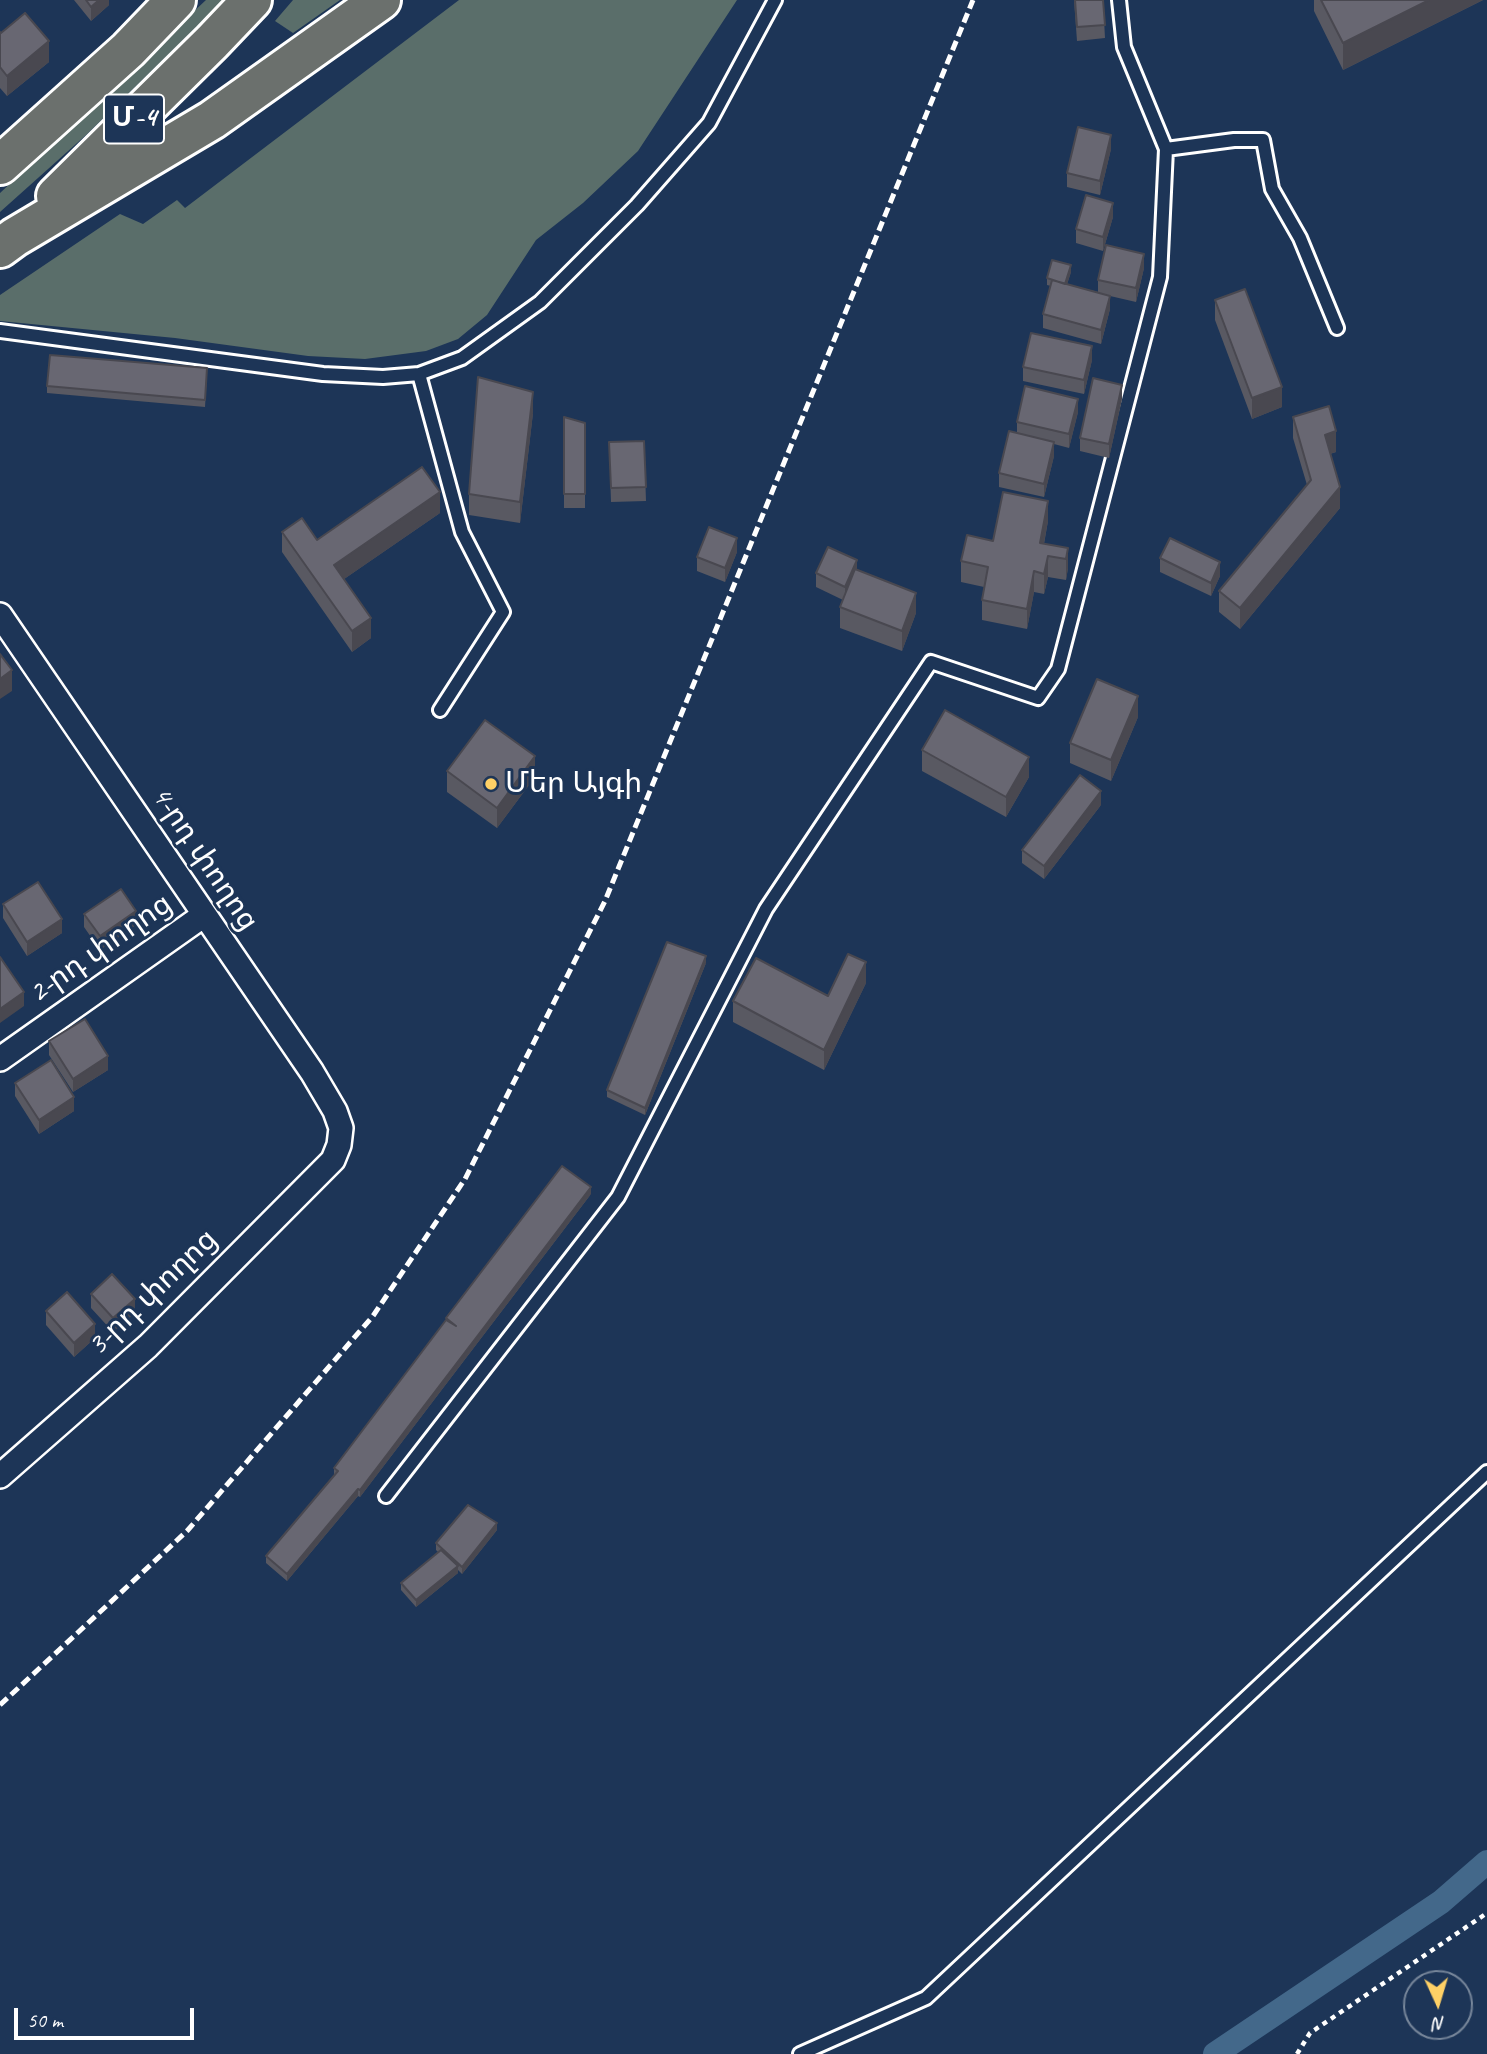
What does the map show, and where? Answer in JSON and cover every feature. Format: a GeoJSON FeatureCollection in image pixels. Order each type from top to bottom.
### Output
{"type":"FeatureCollection","features":[{"type":"Feature","properties":{"kind":"highway","name":"Մ-4"},"geometry":{"type":"LineString","coordinates":[[0,165],[128,50],[176,0]]}},
{"type":"Feature","properties":{"kind":"highway","name":"Մ-4"},"geometry":{"type":"LineString","coordinates":[[8,242],[212,42],[251,0]]}},
{"type":"Feature","properties":{"kind":"highway"},"geometry":{"type":"LineString","coordinates":[[8,242],[212,121],[381,0]]}},
{"type":"Feature","properties":{"kind":"street","name":"4-րդ փողոց"},"geometry":{"type":"LineString","coordinates":[[0,615],[312,1072],[335,1111],[341,1128],[340,1145]]}},
{"type":"Feature","properties":{"kind":"street","name":"2-րդ փողոց"},"geometry":{"type":"LineString","coordinates":[[0,1059],[204,915]]}},
{"type":"Feature","properties":{"kind":"street","name":"3-րդ փողոց"},"geometry":{"type":"LineString","coordinates":[[0,1476],[148,1346],[333,1160],[340,1145]]}},
{"type":"Feature","properties":{"kind":"lane"},"geometry":{"type":"LineString","coordinates":[[0,331],[323,374],[383,377],[419,374],[462,358],[540,302],[637,205],[709,123],[775,0]]}},
{"type":"Feature","properties":{"kind":"lane"},"geometry":{"type":"LineString","coordinates":[[386,1496],[618,1197],[766,909],[931,662],[1038,698],[1058,669],[1160,277],[1167,149],[1124,47],[1119,0]]}},
{"type":"Feature","properties":{"kind":"lane"},"geometry":{"type":"LineString","coordinates":[[1167,149],[1263,140],[1272,190],[1300,238],[1337,327]]}},
{"type":"Feature","properties":{"kind":"lane"},"geometry":{"type":"LineString","coordinates":[[419,374],[462,532],[503,612],[440,710]]}},
{"type":"Feature","properties":{"kind":"lane"},"geometry":{"type":"LineString","coordinates":[[800,2054],[926,1998],[1487,1472]]}},
{"type":"Feature","properties":{"kind":"path"},"geometry":{"type":"LineString","coordinates":[[1297,2054],[1310,2033],[1487,1913]]}},
{"type":"Feature","properties":{"kind":"green space"},"geometry":{"type":"Polygon","coordinates":[[[206,0],[224,0],[86,135],[0,212],[0,193],[206,0]]]}},
{"type":"Feature","properties":{"kind":"green space"},"geometry":{"type":"Polygon","coordinates":[[[293,0],[340,0],[293,33],[275,21],[293,0]]]}},
{"type":"Feature","properties":{"kind":"green space"},"geometry":{"type":"Polygon","coordinates":[[[459,0],[737,0],[638,151],[583,203],[536,240],[487,315],[458,339],[426,351],[365,359],[308,356],[175,338],[0,321],[0,295],[120,214],[143,224],[177,200],[185,208],[459,0]]]}},
{"type":"Feature","properties":{"kind":"building"},"geometry":{"type":"Polygon","coordinates":[[[86,0],[99,0],[91,7],[86,0]]]}},
{"type":"Feature","properties":{"kind":"building"},"geometry":{"type":"Polygon","coordinates":[[[1075,0],[1103,0],[1105,25],[1077,27],[1075,0]]]}},
{"type":"Feature","properties":{"kind":"building"},"geometry":{"type":"Polygon","coordinates":[[[1321,0],[1429,0],[1343,43],[1321,0]]]}},
{"type":"Feature","properties":{"kind":"building"},"geometry":{"type":"Polygon","coordinates":[[[25,13],[49,41],[7,76],[0,67],[0,32],[25,13]]]}},
{"type":"Feature","properties":{"kind":"building"},"geometry":{"type":"Polygon","coordinates":[[[1078,127],[1111,135],[1100,181],[1067,173],[1078,127]]]}},
{"type":"Feature","properties":{"kind":"building"},"geometry":{"type":"Polygon","coordinates":[[[1086,195],[1113,203],[1103,237],[1076,229],[1086,195]]]}},
{"type":"Feature","properties":{"kind":"building"},"geometry":{"type":"Polygon","coordinates":[[[1106,245],[1144,254],[1136,288],[1098,280],[1106,245]]]}},
{"type":"Feature","properties":{"kind":"building"},"geometry":{"type":"Polygon","coordinates":[[[1052,260],[1071,265],[1065,284],[1047,278],[1052,260]]]}},
{"type":"Feature","properties":{"kind":"building"},"geometry":{"type":"Polygon","coordinates":[[[1052,280],[1110,296],[1101,330],[1043,314],[1052,280]]]}},
{"type":"Feature","properties":{"kind":"building"},"geometry":{"type":"Polygon","coordinates":[[[1245,289],[1282,387],[1252,398],[1215,300],[1245,289]]]}},
{"type":"Feature","properties":{"kind":"building"},"geometry":{"type":"Polygon","coordinates":[[[1031,333],[1092,346],[1084,380],[1023,367],[1031,333]]]}},
{"type":"Feature","properties":{"kind":"building"},"geometry":{"type":"Polygon","coordinates":[[[50,355],[207,368],[205,400],[47,386],[50,355]]]}},
{"type":"Feature","properties":{"kind":"building"},"geometry":{"type":"Polygon","coordinates":[[[478,377],[533,392],[520,502],[469,494],[478,377]]]}},
{"type":"Feature","properties":{"kind":"building"},"geometry":{"type":"Polygon","coordinates":[[[1093,378],[1122,385],[1109,444],[1080,438],[1093,378]]]}},
{"type":"Feature","properties":{"kind":"building"},"geometry":{"type":"Polygon","coordinates":[[[1025,386],[1078,399],[1069,434],[1017,422],[1025,386]]]}},
{"type":"Feature","properties":{"kind":"building"},"geometry":{"type":"Polygon","coordinates":[[[1329,406],[1336,431],[1325,435],[1340,487],[1240,608],[1219,591],[1311,480],[1293,417],[1329,406]]]}},
{"type":"Feature","properties":{"kind":"building"},"geometry":{"type":"Polygon","coordinates":[[[564,417],[585,423],[585,494],[564,494],[564,417]]]}},
{"type":"Feature","properties":{"kind":"building"},"geometry":{"type":"Polygon","coordinates":[[[1009,431],[1054,442],[1044,484],[999,473],[1009,431]]]}},
{"type":"Feature","properties":{"kind":"building"},"geometry":{"type":"Polygon","coordinates":[[[644,441],[646,487],[611,488],[609,442],[644,441]]]}},
{"type":"Feature","properties":{"kind":"building"},"geometry":{"type":"Polygon","coordinates":[[[422,467],[440,492],[334,565],[371,618],[352,631],[282,532],[302,518],[317,540],[422,467]]]}},
{"type":"Feature","properties":{"kind":"building"},"geometry":{"type":"Polygon","coordinates":[[[1003,492],[1048,501],[1040,543],[1068,548],[1066,559],[1048,556],[1044,574],[1034,571],[1027,609],[982,600],[988,567],[961,561],[967,535],[993,541],[1003,492]]]}},
{"type":"Feature","properties":{"kind":"building"},"geometry":{"type":"Polygon","coordinates":[[[709,527],[737,538],[725,568],[697,557],[709,527]]]}},
{"type":"Feature","properties":{"kind":"building"},"geometry":{"type":"Polygon","coordinates":[[[1170,538],[1220,562],[1211,583],[1160,558],[1170,538]]]}},
{"type":"Feature","properties":{"kind":"building"},"geometry":{"type":"Polygon","coordinates":[[[828,547],[857,560],[845,587],[816,573],[828,547]]]}},
{"type":"Feature","properties":{"kind":"building"},"geometry":{"type":"Polygon","coordinates":[[[855,569],[916,593],[902,631],[840,607],[855,569]]]}},
{"type":"Feature","properties":{"kind":"building"},"geometry":{"type":"Polygon","coordinates":[[[0,654],[12,670],[0,679],[0,654]]]}},
{"type":"Feature","properties":{"kind":"building"},"geometry":{"type":"Polygon","coordinates":[[[1097,679],[1138,696],[1111,760],[1070,743],[1097,679]]]}},
{"type":"Feature","properties":{"kind":"building"},"geometry":{"type":"Polygon","coordinates":[[[945,710],[1029,757],[1006,797],[922,750],[945,710]]]}},
{"type":"Feature","properties":{"kind":"building"},"geometry":{"type":"Polygon","coordinates":[[[485,720],[535,756],[497,808],[447,771],[485,720]]]}},
{"type":"Feature","properties":{"kind":"building"},"geometry":{"type":"Polygon","coordinates":[[[1080,775],[1101,791],[1044,866],[1022,850],[1080,775]]]}},
{"type":"Feature","properties":{"kind":"building"},"geometry":{"type":"Polygon","coordinates":[[[38,882],[62,919],[27,942],[3,904],[38,882]]]}},
{"type":"Feature","properties":{"kind":"building"},"geometry":{"type":"Polygon","coordinates":[[[121,889],[136,911],[100,936],[84,914],[121,889]]]}},
{"type":"Feature","properties":{"kind":"building"},"geometry":{"type":"Polygon","coordinates":[[[667,942],[706,956],[645,1108],[607,1090],[667,942]]]}},
{"type":"Feature","properties":{"kind":"building"},"geometry":{"type":"Polygon","coordinates":[[[848,954],[866,962],[824,1050],[733,1001],[756,958],[828,996],[848,954]]]}},
{"type":"Feature","properties":{"kind":"building"},"geometry":{"type":"Polygon","coordinates":[[[0,957],[24,992],[0,1009],[0,957]]]}},
{"type":"Feature","properties":{"kind":"building"},"geometry":{"type":"Polygon","coordinates":[[[85,1019],[108,1056],[73,1079],[49,1041],[85,1019]]]}},
{"type":"Feature","properties":{"kind":"building"},"geometry":{"type":"Polygon","coordinates":[[[51,1060],[74,1097],[39,1120],[15,1083],[51,1060]]]}},
{"type":"Feature","properties":{"kind":"building"},"geometry":{"type":"Polygon","coordinates":[[[562,1166],[591,1187],[360,1490],[358,1489],[287,1574],[266,1556],[338,1471],[334,1468],[446,1320],[456,1326],[446,1318],[562,1166]]]}},
{"type":"Feature","properties":{"kind":"building"},"geometry":{"type":"Polygon","coordinates":[[[112,1274],[135,1299],[113,1318],[91,1294],[112,1274]]]}},
{"type":"Feature","properties":{"kind":"building"},"geometry":{"type":"Polygon","coordinates":[[[67,1292],[95,1324],[74,1343],[46,1311],[67,1292]]]}},
{"type":"Feature","properties":{"kind":"building"},"geometry":{"type":"Polygon","coordinates":[[[468,1505],[497,1523],[462,1567],[436,1543],[468,1505]]]}},
{"type":"Feature","properties":{"kind":"building"},"geometry":{"type":"Polygon","coordinates":[[[441,1550],[458,1566],[416,1600],[401,1583],[441,1550]]]}},
{"type":"Feature","properties":{"kind":"waterway"},"geometry":{"type":"LineString","coordinates":[[1215,2054],[1441,1902],[1487,1862]]}},
{"type":"Feature","properties":{"kind":"railway"},"geometry":{"type":"LineString","coordinates":[[0,1705],[187,1531],[373,1316],[465,1179],[605,901],[973,0]]}},
{"type":"Feature","properties":{"kind":"place","name":"Մեր Այգի"},"geometry":{"type":"Point","coordinates":[491,784]}}]}
